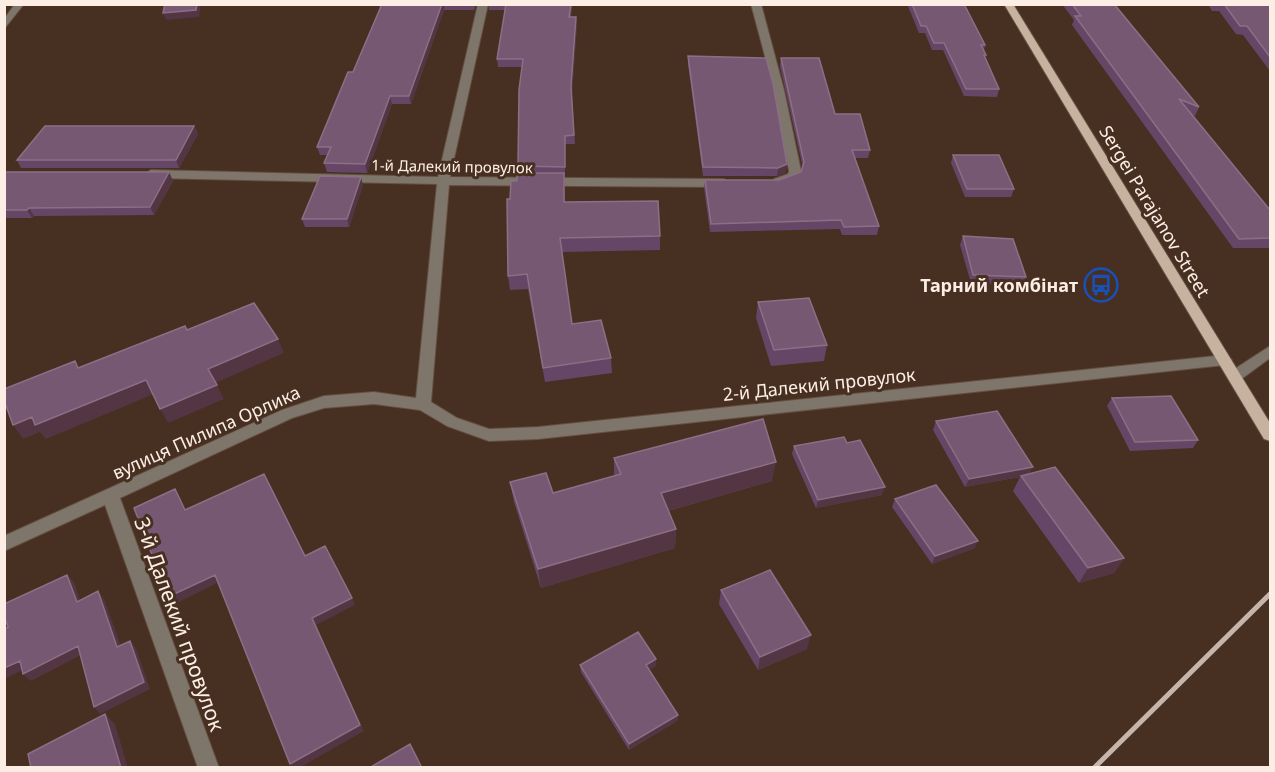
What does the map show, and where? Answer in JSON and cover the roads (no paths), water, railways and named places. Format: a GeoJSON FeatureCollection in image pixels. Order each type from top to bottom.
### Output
{"type":"FeatureCollection","features":[{"type":"Feature","properties":{"kind":"main road","name":"Sergei Parajanov Street"},"geometry":{"type":"LineString","coordinates":[[1008,4],[1270,435]]}},
{"type":"Feature","properties":{"kind":"street"},"geometry":{"type":"LineString","coordinates":[[4,26],[20,4]]}},
{"type":"Feature","properties":{"kind":"street"},"geometry":{"type":"LineString","coordinates":[[423,405],[443,181],[483,4]]}},
{"type":"Feature","properties":{"kind":"street"},"geometry":{"type":"LineString","coordinates":[[756,4],[779,90],[795,171],[794,176],[787,180],[766,183]]}},
{"type":"Feature","properties":{"kind":"street","name":"1-й Далекий провулок"},"geometry":{"type":"LineString","coordinates":[[135,174],[443,181],[732,183]]}},
{"type":"Feature","properties":{"kind":"street"},"geometry":{"type":"LineString","coordinates":[[1234,376],[1270,351]]}},
{"type":"Feature","properties":{"kind":"street","name":"2-й Далекий провулок"},"geometry":{"type":"LineString","coordinates":[[423,405],[452,422],[489,435],[538,433],[1225,360]]}},
{"type":"Feature","properties":{"kind":"street","name":"вулиця Пилипа Орлика"},"geometry":{"type":"LineString","coordinates":[[4,544],[287,414],[324,402],[374,398],[423,405]]}},
{"type":"Feature","properties":{"kind":"street","name":"3-й Далекий провулок"},"geometry":{"type":"LineString","coordinates":[[110,495],[209,768]]}},
{"type":"Feature","properties":{"kind":"railway"},"geometry":{"type":"LineString","coordinates":[[1094,768],[1270,594]]}},
{"type":"Feature","properties":{"kind":"place","name":"Тарний комбінат"},"geometry":{"type":"Point","coordinates":[1101,285]}}]}
